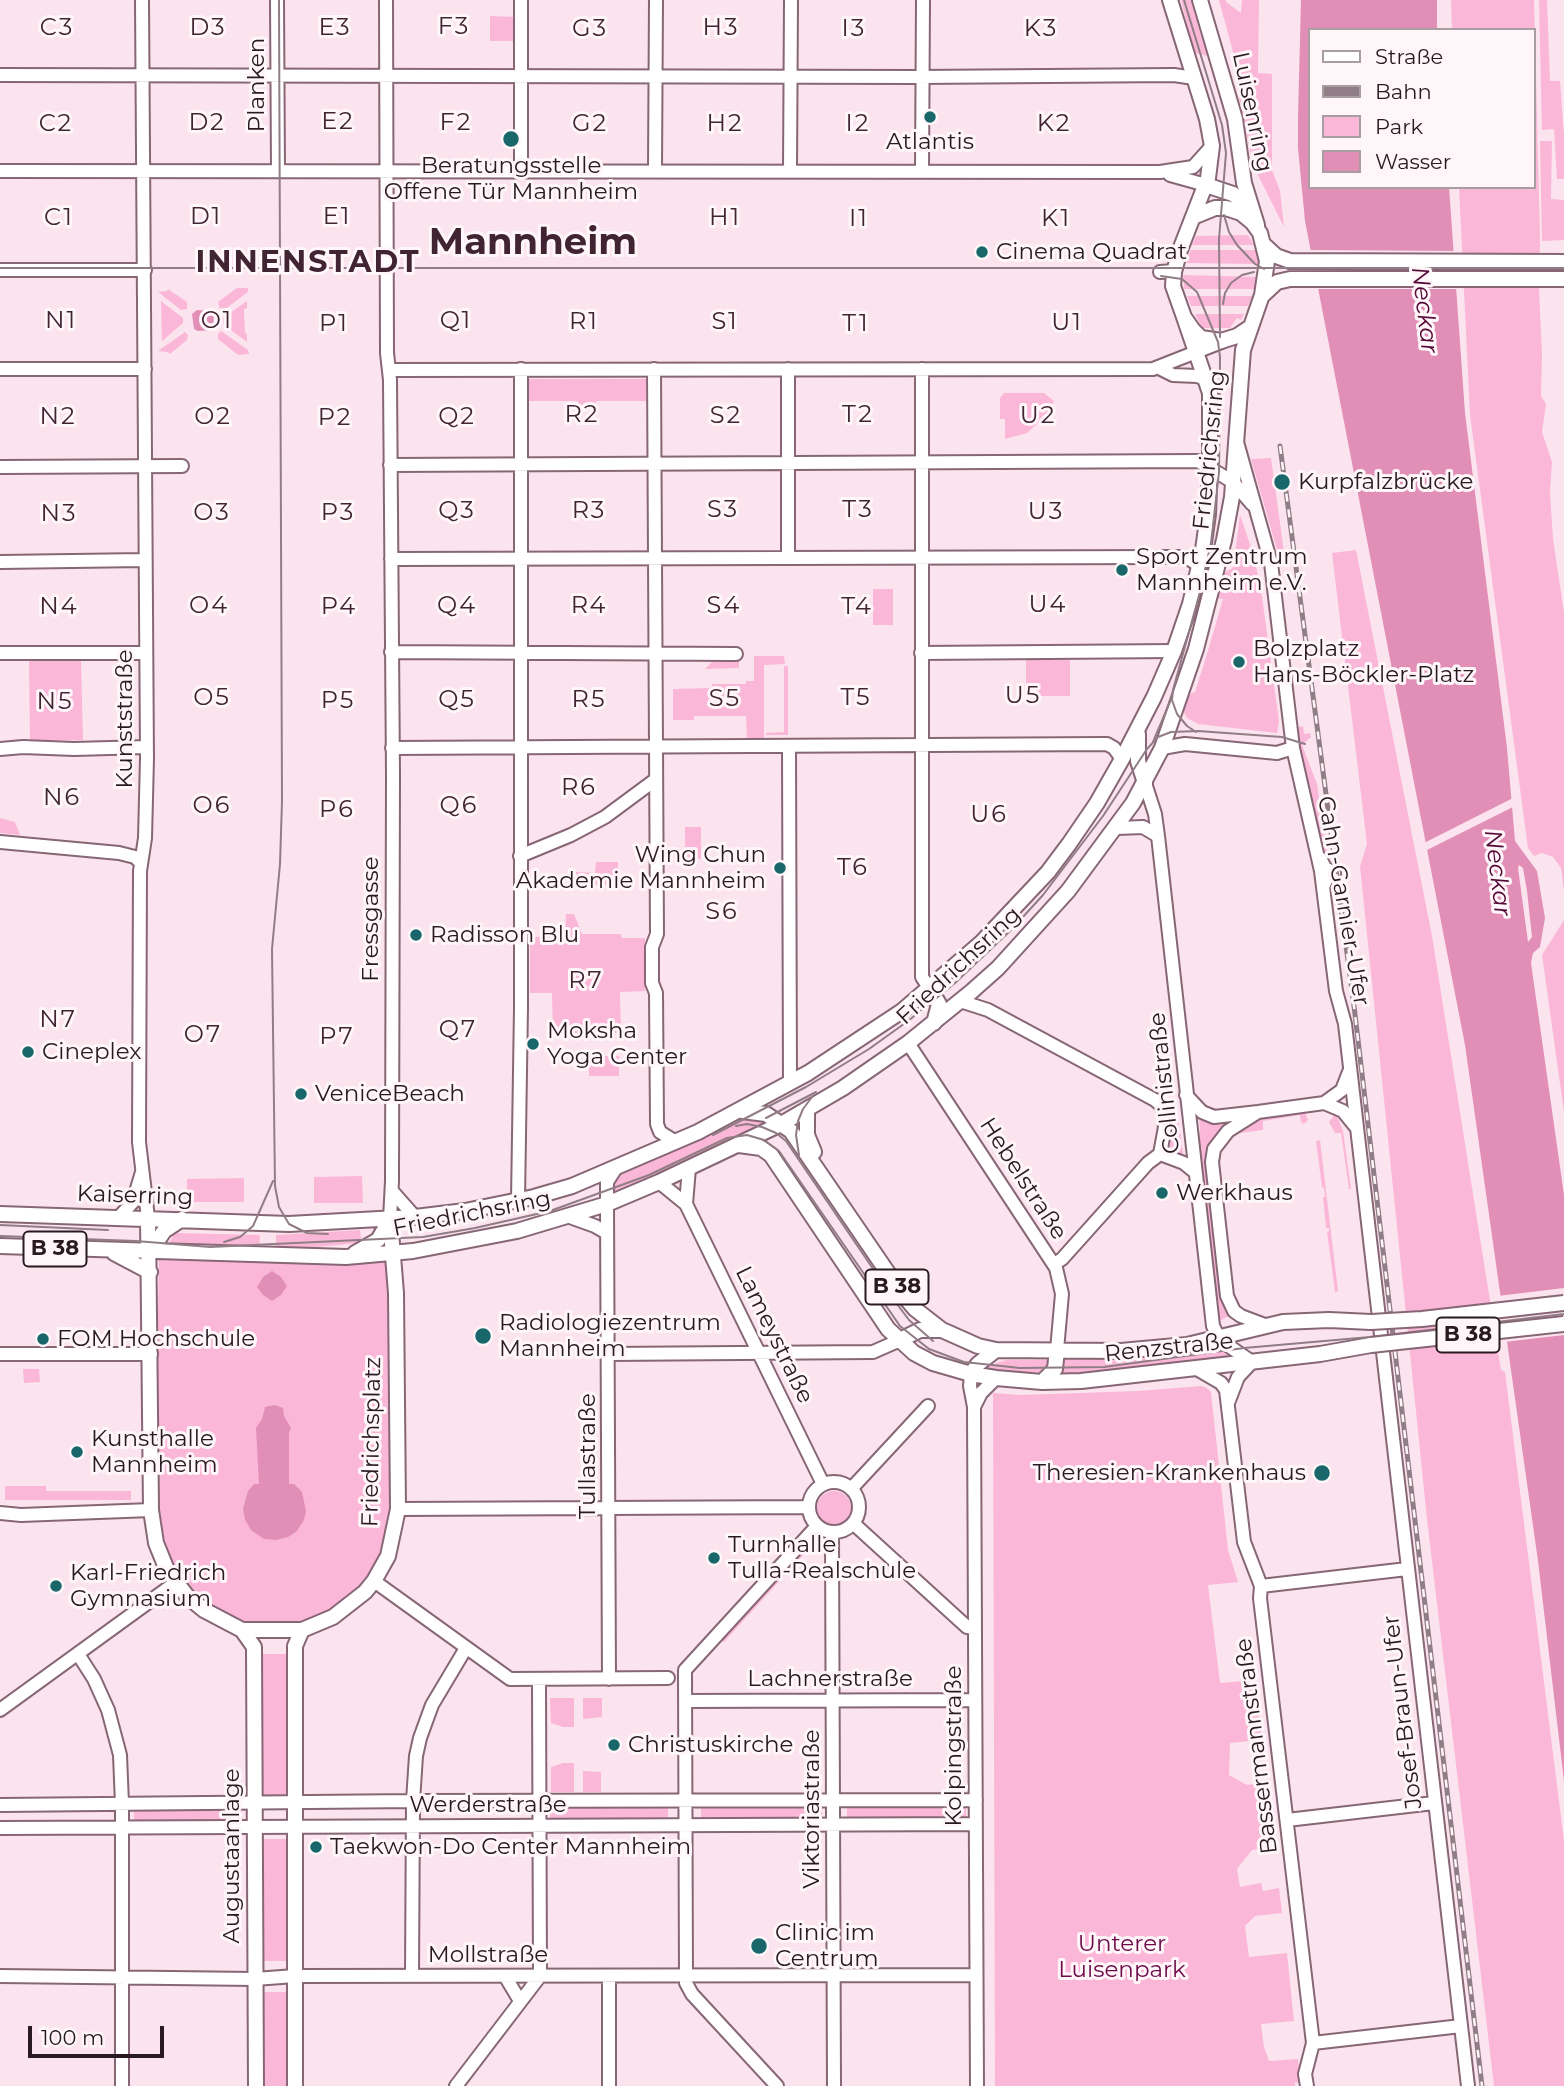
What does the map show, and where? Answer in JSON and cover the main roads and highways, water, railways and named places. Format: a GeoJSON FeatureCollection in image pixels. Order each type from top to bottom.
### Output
{"type":"FeatureCollection","features":[{"type":"Feature","properties":{"kind":"main road","name":"Luisenring"},"geometry":{"type":"LineString","coordinates":[[1170,0],[1212,146],[1206,185],[1193,218]]}},
{"type":"Feature","properties":{"kind":"main road","name":"Luisenring"},"geometry":{"type":"LineString","coordinates":[[1201,2],[1235,119],[1243,178],[1262,239]]}},
{"type":"Feature","properties":{"kind":"main road"},"geometry":{"type":"LineString","coordinates":[[1206,185],[1233,194],[1253,214]]}},
{"type":"Feature","properties":{"kind":"main road"},"geometry":{"type":"LineString","coordinates":[[1262,239],[1266,268],[1262,296],[1249,328],[1225,341],[1201,338],[1184,317],[1167,271],[1193,218],[1214,208],[1234,210],[1247,217],[1276,256],[1290,261],[1564,262]]}},
{"type":"Feature","properties":{"kind":"main road"},"geometry":{"type":"LineString","coordinates":[[1262,296],[1277,282],[1290,279],[1564,279]]}},
{"type":"Feature","properties":{"kind":"main road","name":"Friedrichsring"},"geometry":{"type":"LineString","coordinates":[[269,1224],[390,1219],[466,1211],[572,1186],[676,1142],[790,1083],[856,1042],[930,989],[982,942],[1048,872],[1097,803],[1138,729],[1174,652],[1190,604],[1200,566],[1208,514],[1210,400],[1206,379],[1192,353],[1184,317]]}},
{"type":"Feature","properties":{"kind":"main road","name":"Friedrichsring"},"geometry":{"type":"LineString","coordinates":[[150,1252],[269,1256],[393,1253],[504,1235],[570,1217],[659,1182],[783,1124],[934,1024],[981,984],[1068,891],[1117,828],[1145,783],[1162,748],[1196,649],[1224,540],[1233,482],[1241,364],[1249,328]]}},
{"type":"Feature","properties":{"kind":"main road"},"geometry":{"type":"LineString","coordinates":[[1138,729],[1138,761],[1145,783]]}},
{"type":"Feature","properties":{"kind":"main road"},"geometry":{"type":"LineString","coordinates":[[930,989],[939,1004],[934,1024]]}},
{"type":"Feature","properties":{"kind":"main road"},"geometry":{"type":"LineString","coordinates":[[807,1110],[806,1124],[814,1163]]}},
{"type":"Feature","properties":{"kind":"main road","name":"B 38"},"geometry":{"type":"LineString","coordinates":[[737,1112],[758,1112],[783,1124],[796,1135],[903,1295],[918,1312],[942,1330],[962,1341],[996,1350],[1057,1350]]}},
{"type":"Feature","properties":{"kind":"main road","name":"B 38"},"geometry":{"type":"LineString","coordinates":[[737,1145],[761,1148],[771,1155],[881,1321],[898,1341],[933,1363],[971,1374]]}},
{"type":"Feature","properties":{"kind":"main road","name":"Kaiserring"},"geometry":{"type":"LineString","coordinates":[[3,1213],[269,1224]]}},
{"type":"Feature","properties":{"kind":"main road"},"geometry":{"type":"LineString","coordinates":[[148,1218],[151,1510],[156,1543],[175,1583],[204,1610],[242,1630],[302,1630],[295,1646],[295,2086]]}},
{"type":"Feature","properties":{"kind":"main road"},"geometry":{"type":"LineString","coordinates":[[150,1252],[164,1231],[182,1219]]}},
{"type":"Feature","properties":{"kind":"main road"},"geometry":{"type":"LineString","coordinates":[[352,1254],[373,1244],[382,1236],[390,1219]]}},
{"type":"Feature","properties":{"kind":"main road","name":"Friedrichsplatz"},"geometry":{"type":"LineString","coordinates":[[302,1630],[339,1614],[359,1598],[374,1581],[393,1543],[398,1509],[395,1278],[390,1219]]}},
{"type":"Feature","properties":{"kind":"main road"},"geometry":{"type":"LineString","coordinates":[[369,1220],[393,1253]]}},
{"type":"Feature","properties":{"kind":"main road"},"geometry":{"type":"LineString","coordinates":[[352,1254],[369,1237],[369,1220]]}},
{"type":"Feature","properties":{"kind":"main road","name":"B 38"},"geometry":{"type":"LineString","coordinates":[[0,1246],[150,1252]]}},
{"type":"Feature","properties":{"kind":"main road"},"geometry":{"type":"LineString","coordinates":[[110,1251],[150,1272]]}},
{"type":"Feature","properties":{"kind":"main road"},"geometry":{"type":"LineString","coordinates":[[395,1278],[413,1251]]}},
{"type":"Feature","properties":{"kind":"main road","name":"B 38"},"geometry":{"type":"LineString","coordinates":[[1374,1333],[1422,1319],[1564,1303]]}},
{"type":"Feature","properties":{"kind":"main road","name":"Renzstraße"},"geometry":{"type":"LineString","coordinates":[[1057,1350],[1121,1351],[1187,1345],[1265,1325],[1301,1321],[1374,1333]]}},
{"type":"Feature","properties":{"kind":"main road","name":"B 38"},"geometry":{"type":"LineString","coordinates":[[1374,1333],[1564,1324]]}},
{"type":"Feature","properties":{"kind":"main road"},"geometry":{"type":"LineString","coordinates":[[898,1341],[920,1330],[942,1330]]}},
{"type":"Feature","properties":{"kind":"main road","name":"Renzstraße"},"geometry":{"type":"LineString","coordinates":[[971,1374],[1042,1382],[1081,1381],[1320,1354],[1374,1333]]}},
{"type":"Feature","properties":{"kind":"main road"},"geometry":{"type":"LineString","coordinates":[[971,1374],[978,1364],[996,1350]]}},
{"type":"Feature","properties":{"kind":"main road"},"geometry":{"type":"LineString","coordinates":[[1042,1382],[1055,1369],[1057,1350]]}},
{"type":"Feature","properties":{"kind":"main road","name":"Augustaanlage"},"geometry":{"type":"LineString","coordinates":[[242,1630],[254,1647],[255,1658],[256,2086]]}},
{"type":"Feature","properties":{"kind":"water","name":"Neckar"},"geometry":{"type":"Polygon","coordinates":[[[1301,0],[1437,0],[1437,28],[1308,28],[1308,189],[1449,189],[1465,413],[1507,748],[1515,841],[1537,871],[1545,918],[1540,947],[1533,953],[1531,963],[1564,1195],[1564,1781],[1538,1561],[1465,1045],[1305,221],[1298,148],[1301,0]],[[1519,865],[1528,942],[1532,937],[1523,868],[1519,865]]]}},
{"type":"Feature","properties":{"kind":"water"},"geometry":{"type":"Polygon","coordinates":[[[197,310],[212,311],[213,330],[194,329],[192,314],[197,310]]]}},
{"type":"Feature","properties":{"kind":"water"},"geometry":{"type":"Polygon","coordinates":[[[272,1271],[281,1277],[287,1286],[281,1295],[272,1301],[257,1287],[263,1277],[272,1271]]]}},
{"type":"Feature","properties":{"kind":"water"},"geometry":{"type":"Polygon","coordinates":[[[275,1405],[283,1408],[291,1428],[289,1484],[294,1484],[302,1492],[306,1511],[297,1531],[276,1540],[264,1539],[251,1530],[243,1509],[248,1491],[254,1484],[259,1484],[256,1428],[265,1407],[275,1405]]]}},
{"type":"Feature","properties":{"kind":"tram line"},"geometry":{"type":"LineString","coordinates":[[279,0],[282,801],[280,864],[272,949],[275,1186],[279,1207],[289,1224],[307,1233],[328,1234]]}},
{"type":"Feature","properties":{"kind":"tram line"},"geometry":{"type":"LineString","coordinates":[[1184,0],[1222,125],[1226,153],[1219,239],[1220,337]]}},
{"type":"Feature","properties":{"kind":"tram line"},"geometry":{"type":"LineString","coordinates":[[1224,215],[1229,232],[1237,245],[1255,264],[1264,269]]}},
{"type":"Feature","properties":{"kind":"tram line"},"geometry":{"type":"LineString","coordinates":[[0,268],[1564,268]]}},
{"type":"Feature","properties":{"kind":"tram line"},"geometry":{"type":"LineString","coordinates":[[1223,304],[1231,283],[1242,275],[1254,272]]}},
{"type":"Feature","properties":{"kind":"tram line"},"geometry":{"type":"LineString","coordinates":[[1161,276],[1182,279],[1197,292],[1218,342],[1220,357],[1219,472],[1211,543],[1172,700],[1177,714],[1196,732]]}},
{"type":"Feature","properties":{"kind":"tram line"},"geometry":{"type":"LineString","coordinates":[[1153,742],[1172,697]]}},
{"type":"Feature","properties":{"kind":"tram line"},"geometry":{"type":"LineString","coordinates":[[713,1135],[806,1087],[869,1049],[955,983],[1011,930],[1043,895],[1158,737],[1171,732],[1198,731],[1282,737],[1305,744]]}},
{"type":"Feature","properties":{"kind":"tram line"},"geometry":{"type":"LineString","coordinates":[[766,1118],[816,1092]]}},
{"type":"Feature","properties":{"kind":"tram line"},"geometry":{"type":"LineString","coordinates":[[799,1155],[796,1135],[798,1121],[812,1097]]}},
{"type":"Feature","properties":{"kind":"tram line"},"geometry":{"type":"LineString","coordinates":[[736,1126],[747,1124],[762,1127],[786,1141],[897,1304],[909,1320],[933,1341]]}},
{"type":"Feature","properties":{"kind":"tram line"},"geometry":{"type":"LineString","coordinates":[[0,1236],[136,1241],[210,1247],[423,1237],[550,1211],[649,1175],[727,1138],[747,1135],[764,1140],[779,1151],[900,1326],[929,1349],[964,1362],[1020,1368],[1104,1367],[1244,1348],[1370,1337],[1564,1314]]}},
{"type":"Feature","properties":{"kind":"tram line"},"geometry":{"type":"LineString","coordinates":[[224,1242],[240,1237],[253,1226],[273,1181]]}},
{"type":"Feature","properties":{"kind":"tram line"},"geometry":{"type":"LineString","coordinates":[[0,1225],[108,1230]]}},
{"type":"Feature","properties":{"kind":"railway"},"geometry":{"type":"LineString","coordinates":[[1280,446],[1354,1006],[1482,2086]]}},
{"type":"Feature","properties":{"kind":"place","name":"Atlantis"},"geometry":{"type":"Point","coordinates":[930,117]}},
{"type":"Feature","properties":{"kind":"place","name":"Beratungsstelle Offene Tür Mannheim"},"geometry":{"type":"Point","coordinates":[511,139]}},
{"type":"Feature","properties":{"kind":"place","name":"Cinema Quadrat"},"geometry":{"type":"Point","coordinates":[982,252]}},
{"type":"Feature","properties":{"kind":"place","name":"Kurpfalzbrücke"},"geometry":{"type":"Point","coordinates":[1282,482]}},
{"type":"Feature","properties":{"kind":"place","name":"Sport Zentrum Mannheim e.V."},"geometry":{"type":"Point","coordinates":[1122,570]}},
{"type":"Feature","properties":{"kind":"place","name":"Bolzplatz Hans-Böckler-Platz"},"geometry":{"type":"Point","coordinates":[1239,662]}},
{"type":"Feature","properties":{"kind":"place","name":"Wing Chun Akademie Mannheim"},"geometry":{"type":"Point","coordinates":[780,868]}},
{"type":"Feature","properties":{"kind":"place","name":"Radisson Blu"},"geometry":{"type":"Point","coordinates":[416,935]}},
{"type":"Feature","properties":{"kind":"place","name":"Moksha Yoga Center"},"geometry":{"type":"Point","coordinates":[533,1044]}},
{"type":"Feature","properties":{"kind":"place","name":"Cineplex"},"geometry":{"type":"Point","coordinates":[28,1052]}},
{"type":"Feature","properties":{"kind":"place","name":"VeniceBeach"},"geometry":{"type":"Point","coordinates":[301,1094]}},
{"type":"Feature","properties":{"kind":"place","name":"Werkhaus"},"geometry":{"type":"Point","coordinates":[1162,1193]}},
{"type":"Feature","properties":{"kind":"place","name":"Radiologiezentrum Mannheim"},"geometry":{"type":"Point","coordinates":[483,1336]}},
{"type":"Feature","properties":{"kind":"place","name":"FOM Hochschule"},"geometry":{"type":"Point","coordinates":[43,1339]}},
{"type":"Feature","properties":{"kind":"place","name":"Kunsthalle Mannheim"},"geometry":{"type":"Point","coordinates":[77,1452]}},
{"type":"Feature","properties":{"kind":"place","name":"Theresien-Krankenhaus"},"geometry":{"type":"Point","coordinates":[1322,1473]}},
{"type":"Feature","properties":{"kind":"place","name":"Turnhalle Tulla-Realschule"},"geometry":{"type":"Point","coordinates":[714,1558]}},
{"type":"Feature","properties":{"kind":"place","name":"Karl-Friedrich Gymnasium"},"geometry":{"type":"Point","coordinates":[56,1586]}},
{"type":"Feature","properties":{"kind":"place","name":"Christuskirche"},"geometry":{"type":"Point","coordinates":[614,1745]}},
{"type":"Feature","properties":{"kind":"place","name":"Taekwon-Do Center Mannheim"},"geometry":{"type":"Point","coordinates":[316,1847]}},
{"type":"Feature","properties":{"kind":"place","name":"Clinic im Centrum"},"geometry":{"type":"Point","coordinates":[759,1946]}},
{"type":"Feature","properties":{"kind":"district","name":"F3"},"geometry":{"type":"Point","coordinates":[454,27]}},
{"type":"Feature","properties":{"kind":"district","name":"C3"},"geometry":{"type":"Point","coordinates":[57,28]}},
{"type":"Feature","properties":{"kind":"district","name":"D3"},"geometry":{"type":"Point","coordinates":[208,28]}},
{"type":"Feature","properties":{"kind":"district","name":"E3"},"geometry":{"type":"Point","coordinates":[335,28]}},
{"type":"Feature","properties":{"kind":"district","name":"H3"},"geometry":{"type":"Point","coordinates":[721,28]}},
{"type":"Feature","properties":{"kind":"district","name":"G3"},"geometry":{"type":"Point","coordinates":[590,29]}},
{"type":"Feature","properties":{"kind":"district","name":"I3"},"geometry":{"type":"Point","coordinates":[854,29]}},
{"type":"Feature","properties":{"kind":"district","name":"K3"},"geometry":{"type":"Point","coordinates":[1041,29]}},
{"type":"Feature","properties":{"kind":"district","name":"E2"},"geometry":{"type":"Point","coordinates":[338,122]}},
{"type":"Feature","properties":{"kind":"district","name":"D2"},"geometry":{"type":"Point","coordinates":[207,123]}},
{"type":"Feature","properties":{"kind":"district","name":"F2"},"geometry":{"type":"Point","coordinates":[456,123]}},
{"type":"Feature","properties":{"kind":"district","name":"C2"},"geometry":{"type":"Point","coordinates":[56,124]}},
{"type":"Feature","properties":{"kind":"district","name":"G2"},"geometry":{"type":"Point","coordinates":[590,124]}},
{"type":"Feature","properties":{"kind":"district","name":"H2"},"geometry":{"type":"Point","coordinates":[725,124]}},
{"type":"Feature","properties":{"kind":"district","name":"I2"},"geometry":{"type":"Point","coordinates":[858,124]}},
{"type":"Feature","properties":{"kind":"district","name":"K2"},"geometry":{"type":"Point","coordinates":[1054,124]}},
{"type":"Feature","properties":{"kind":"district","name":"D1"},"geometry":{"type":"Point","coordinates":[206,217]}},
{"type":"Feature","properties":{"kind":"district","name":"E1"},"geometry":{"type":"Point","coordinates":[337,217]}},
{"type":"Feature","properties":{"kind":"district","name":"C1"},"geometry":{"type":"Point","coordinates":[59,218]}},
{"type":"Feature","properties":{"kind":"district","name":"H1"},"geometry":{"type":"Point","coordinates":[725,218]}},
{"type":"Feature","properties":{"kind":"district","name":"I1"},"geometry":{"type":"Point","coordinates":[859,219]}},
{"type":"Feature","properties":{"kind":"district","name":"K1"},"geometry":{"type":"Point","coordinates":[1056,219]}},
{"type":"Feature","properties":{"kind":"district","name":"Mannheim"},"geometry":{"type":"Point","coordinates":[533,243]}},
{"type":"Feature","properties":{"kind":"district","name":"INNENSTADT"},"geometry":{"type":"Point","coordinates":[308,263]}},
{"type":"Feature","properties":{"kind":"district","name":"N1"},"geometry":{"type":"Point","coordinates":[61,321]}},
{"type":"Feature","properties":{"kind":"district","name":"O1"},"geometry":{"type":"Point","coordinates":[217,321]}},
{"type":"Feature","properties":{"kind":"district","name":"Q1"},"geometry":{"type":"Point","coordinates":[456,321]}},
{"type":"Feature","properties":{"kind":"district","name":"R1"},"geometry":{"type":"Point","coordinates":[584,322]}},
{"type":"Feature","properties":{"kind":"district","name":"S1"},"geometry":{"type":"Point","coordinates":[725,322]}},
{"type":"Feature","properties":{"kind":"district","name":"U1"},"geometry":{"type":"Point","coordinates":[1067,323]}},
{"type":"Feature","properties":{"kind":"district","name":"P1"},"geometry":{"type":"Point","coordinates":[334,324]}},
{"type":"Feature","properties":{"kind":"district","name":"T1"},"geometry":{"type":"Point","coordinates":[856,324]}},
{"type":"Feature","properties":{"kind":"district","name":"R2"},"geometry":{"type":"Point","coordinates":[582,415]}},
{"type":"Feature","properties":{"kind":"district","name":"T2"},"geometry":{"type":"Point","coordinates":[858,415]}},
{"type":"Feature","properties":{"kind":"district","name":"S2"},"geometry":{"type":"Point","coordinates":[726,416]}},
{"type":"Feature","properties":{"kind":"district","name":"U2"},"geometry":{"type":"Point","coordinates":[1038,416]}},
{"type":"Feature","properties":{"kind":"district","name":"N2"},"geometry":{"type":"Point","coordinates":[58,417]}},
{"type":"Feature","properties":{"kind":"district","name":"O2"},"geometry":{"type":"Point","coordinates":[213,417]}},
{"type":"Feature","properties":{"kind":"district","name":"Q2"},"geometry":{"type":"Point","coordinates":[457,417]}},
{"type":"Feature","properties":{"kind":"district","name":"P2"},"geometry":{"type":"Point","coordinates":[335,418]}},
{"type":"Feature","properties":{"kind":"district","name":"S3"},"geometry":{"type":"Point","coordinates":[723,510]}},
{"type":"Feature","properties":{"kind":"district","name":"T3"},"geometry":{"type":"Point","coordinates":[858,510]}},
{"type":"Feature","properties":{"kind":"district","name":"Q3"},"geometry":{"type":"Point","coordinates":[457,511]}},
{"type":"Feature","properties":{"kind":"district","name":"R3"},"geometry":{"type":"Point","coordinates":[589,511]}},
{"type":"Feature","properties":{"kind":"district","name":"U3"},"geometry":{"type":"Point","coordinates":[1046,512]}},
{"type":"Feature","properties":{"kind":"district","name":"O3"},"geometry":{"type":"Point","coordinates":[212,513]}},
{"type":"Feature","properties":{"kind":"district","name":"P3"},"geometry":{"type":"Point","coordinates":[338,513]}},
{"type":"Feature","properties":{"kind":"district","name":"N3"},"geometry":{"type":"Point","coordinates":[59,514]}},
{"type":"Feature","properties":{"kind":"district","name":"U4"},"geometry":{"type":"Point","coordinates":[1048,605]}},
{"type":"Feature","properties":{"kind":"district","name":"O4"},"geometry":{"type":"Point","coordinates":[209,606]}},
{"type":"Feature","properties":{"kind":"district","name":"Q4"},"geometry":{"type":"Point","coordinates":[457,606]}},
{"type":"Feature","properties":{"kind":"district","name":"R4"},"geometry":{"type":"Point","coordinates":[589,606]}},
{"type":"Feature","properties":{"kind":"district","name":"S4"},"geometry":{"type":"Point","coordinates":[724,606]}},
{"type":"Feature","properties":{"kind":"district","name":"N4"},"geometry":{"type":"Point","coordinates":[59,607]}},
{"type":"Feature","properties":{"kind":"district","name":"P4"},"geometry":{"type":"Point","coordinates":[339,607]}},
{"type":"Feature","properties":{"kind":"district","name":"T4"},"geometry":{"type":"Point","coordinates":[857,607]}},
{"type":"Feature","properties":{"kind":"district","name":"U5"},"geometry":{"type":"Point","coordinates":[1023,696]}},
{"type":"Feature","properties":{"kind":"district","name":"O5"},"geometry":{"type":"Point","coordinates":[212,698]}},
{"type":"Feature","properties":{"kind":"district","name":"T5"},"geometry":{"type":"Point","coordinates":[856,698]}},
{"type":"Feature","properties":{"kind":"district","name":"S5"},"geometry":{"type":"Point","coordinates":[725,699]}},
{"type":"Feature","properties":{"kind":"district","name":"Q5"},"geometry":{"type":"Point","coordinates":[457,700]}},
{"type":"Feature","properties":{"kind":"district","name":"R5"},"geometry":{"type":"Point","coordinates":[589,700]}},
{"type":"Feature","properties":{"kind":"district","name":"P5"},"geometry":{"type":"Point","coordinates":[338,701]}},
{"type":"Feature","properties":{"kind":"district","name":"N5"},"geometry":{"type":"Point","coordinates":[55,702]}},
{"type":"Feature","properties":{"kind":"district","name":"R6"},"geometry":{"type":"Point","coordinates":[579,788]}},
{"type":"Feature","properties":{"kind":"district","name":"N6"},"geometry":{"type":"Point","coordinates":[62,798]}},
{"type":"Feature","properties":{"kind":"district","name":"O6"},"geometry":{"type":"Point","coordinates":[212,806]}},
{"type":"Feature","properties":{"kind":"district","name":"Q6"},"geometry":{"type":"Point","coordinates":[459,806]}},
{"type":"Feature","properties":{"kind":"district","name":"P6"},"geometry":{"type":"Point","coordinates":[337,810]}},
{"type":"Feature","properties":{"kind":"district","name":"U6"},"geometry":{"type":"Point","coordinates":[989,815]}},
{"type":"Feature","properties":{"kind":"district","name":"T6"},"geometry":{"type":"Point","coordinates":[853,868]}},
{"type":"Feature","properties":{"kind":"district","name":"S6"},"geometry":{"type":"Point","coordinates":[722,912]}},
{"type":"Feature","properties":{"kind":"district","name":"R7"},"geometry":{"type":"Point","coordinates":[586,981]}},
{"type":"Feature","properties":{"kind":"district","name":"N7"},"geometry":{"type":"Point","coordinates":[58,1020]}},
{"type":"Feature","properties":{"kind":"district","name":"Q7"},"geometry":{"type":"Point","coordinates":[458,1030]}},
{"type":"Feature","properties":{"kind":"district","name":"O7"},"geometry":{"type":"Point","coordinates":[203,1035]}},
{"type":"Feature","properties":{"kind":"district","name":"P7"},"geometry":{"type":"Point","coordinates":[337,1037]}},
{"type":"Feature","properties":{"kind":"park label","name":"Unterer Luisenpark"},"geometry":{"type":"Point","coordinates":[1122,1957]}}]}
